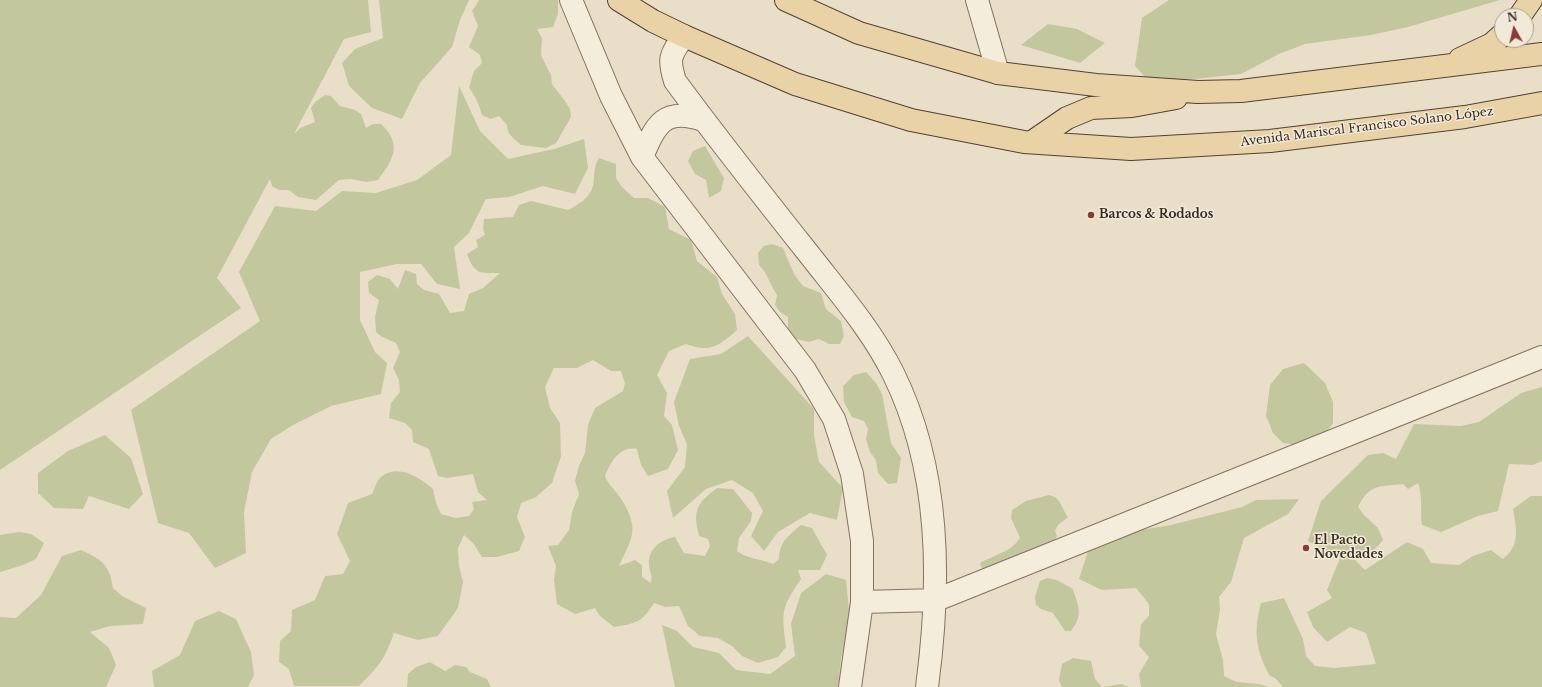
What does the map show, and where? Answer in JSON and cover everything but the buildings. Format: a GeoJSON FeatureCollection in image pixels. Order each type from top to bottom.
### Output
{"type":"FeatureCollection","features":[{"type":"Feature","properties":{"kind":"main road","name":"Avenida Mariscal Francisco Solano López"},"geometry":{"type":"LineString","coordinates":[[619,0],[653,21],[684,36],[795,84],[919,122],[1032,142],[1130,149],[1270,140],[1465,117],[1542,103]]}},
{"type":"Feature","properties":{"kind":"main road"},"geometry":{"type":"LineString","coordinates":[[786,0],[859,34],[998,73],[1096,85],[1198,92],[1241,91],[1443,68],[1542,54]]}},
{"type":"Feature","properties":{"kind":"main road"},"geometry":{"type":"LineString","coordinates":[[1443,68],[1494,42]]}},
{"type":"Feature","properties":{"kind":"main road"},"geometry":{"type":"LineString","coordinates":[[1032,142],[1067,118],[1091,108],[1163,101],[1198,92]]}},
{"type":"Feature","properties":{"kind":"street"},"geometry":{"type":"LineString","coordinates":[[571,0],[611,96],[642,157],[805,370],[834,419],[852,474],[862,541],[862,602],[850,687]]}},
{"type":"Feature","properties":{"kind":"street"},"geometry":{"type":"LineString","coordinates":[[977,0],[998,73]]}},
{"type":"Feature","properties":{"kind":"street"},"geometry":{"type":"LineString","coordinates":[[684,36],[673,50],[670,64],[675,81],[703,120],[867,328],[893,373],[911,417],[921,454],[930,499],[936,544],[936,600],[927,687]]}},
{"type":"Feature","properties":{"kind":"street"},"geometry":{"type":"LineString","coordinates":[[642,157],[651,136],[663,120],[674,115],[688,115],[703,120]]}},
{"type":"Feature","properties":{"kind":"street"},"geometry":{"type":"LineString","coordinates":[[862,602],[936,600],[1542,357]]}},
{"type":"Feature","properties":{"kind":"green space"},"geometry":{"type":"Polygon","coordinates":[[[0,0],[368,0],[371,32],[344,39],[294,134],[300,128],[315,122],[311,108],[315,102],[325,95],[331,96],[340,106],[355,110],[361,114],[366,128],[373,124],[381,124],[388,131],[394,145],[388,166],[378,180],[367,182],[350,179],[339,180],[316,200],[298,197],[289,190],[279,190],[272,186],[270,179],[217,278],[241,308],[0,470],[0,0]]]}},
{"type":"Feature","properties":{"kind":"green space"},"geometry":{"type":"Polygon","coordinates":[[[379,0],[469,0],[460,20],[452,47],[420,83],[402,119],[372,108],[349,86],[342,63],[355,49],[383,38],[379,0]]]}},
{"type":"Feature","properties":{"kind":"green space"},"geometry":{"type":"Polygon","coordinates":[[[479,0],[558,0],[558,14],[553,27],[537,29],[542,38],[541,55],[551,75],[552,84],[570,109],[571,117],[556,143],[546,148],[521,145],[508,132],[507,125],[499,116],[491,119],[482,115],[477,100],[469,88],[474,71],[482,63],[480,55],[469,47],[478,26],[472,11],[479,0]]]}},
{"type":"Feature","properties":{"kind":"green space"},"geometry":{"type":"Polygon","coordinates":[[[1169,0],[1500,0],[1408,27],[1371,35],[1305,44],[1279,54],[1241,74],[1195,79],[1147,79],[1135,66],[1142,18],[1169,0]]]}},
{"type":"Feature","properties":{"kind":"green space"},"geometry":{"type":"Polygon","coordinates":[[[1048,24],[1077,29],[1105,43],[1080,63],[1021,45],[1048,24]]]}},
{"type":"Feature","properties":{"kind":"green space"},"geometry":{"type":"Polygon","coordinates":[[[459,86],[480,131],[508,159],[554,149],[584,139],[588,168],[575,194],[543,186],[509,197],[486,199],[469,233],[454,247],[460,289],[437,284],[421,264],[397,264],[360,272],[360,320],[375,352],[387,363],[381,394],[331,406],[293,425],[271,439],[252,472],[244,512],[246,553],[215,568],[189,533],[158,523],[131,410],[260,321],[239,272],[275,206],[316,211],[342,191],[376,193],[417,180],[451,155],[459,86]]]}},
{"type":"Feature","properties":{"kind":"green space"},"geometry":{"type":"Polygon","coordinates":[[[705,146],[724,178],[721,191],[709,198],[706,180],[695,174],[688,161],[693,151],[705,146]]]}},
{"type":"Feature","properties":{"kind":"green space"},"geometry":{"type":"Polygon","coordinates":[[[599,158],[616,164],[616,178],[622,187],[634,198],[648,198],[665,207],[669,229],[691,240],[697,261],[717,277],[722,294],[735,314],[737,330],[719,344],[708,348],[694,347],[686,344],[669,351],[657,375],[667,393],[664,416],[672,425],[678,450],[668,469],[648,476],[641,465],[637,449],[631,449],[621,452],[613,460],[607,470],[605,476],[624,504],[629,514],[633,530],[619,566],[635,560],[642,565],[642,577],[651,583],[652,577],[649,559],[653,549],[660,542],[675,537],[684,553],[705,556],[710,546],[708,539],[699,536],[696,520],[700,503],[717,488],[733,489],[752,513],[751,521],[739,538],[737,551],[746,556],[773,564],[779,559],[779,553],[783,543],[792,532],[801,525],[812,528],[827,555],[820,570],[798,570],[801,579],[789,598],[784,611],[783,618],[786,647],[778,657],[758,663],[742,656],[732,646],[718,638],[700,636],[688,626],[679,606],[665,607],[654,603],[646,615],[638,621],[614,627],[600,616],[595,608],[575,614],[557,604],[554,580],[556,566],[548,546],[558,545],[569,530],[572,512],[579,494],[575,481],[579,466],[585,453],[588,425],[595,408],[623,391],[625,383],[621,371],[611,371],[593,360],[577,368],[554,368],[545,387],[550,408],[560,423],[561,456],[552,483],[536,497],[521,503],[517,517],[525,537],[519,551],[497,557],[482,557],[473,543],[464,535],[458,548],[459,566],[463,582],[458,608],[438,636],[418,640],[394,633],[384,657],[372,673],[359,686],[294,686],[289,669],[279,662],[280,641],[291,631],[292,610],[315,600],[325,576],[343,574],[350,561],[337,534],[348,503],[372,494],[379,479],[386,474],[393,472],[407,473],[421,480],[433,489],[436,503],[441,514],[456,518],[469,516],[474,509],[472,502],[487,500],[478,492],[473,474],[447,478],[438,476],[429,449],[413,442],[412,430],[405,423],[389,418],[391,403],[400,392],[399,380],[393,368],[400,352],[396,343],[382,337],[376,332],[375,317],[379,300],[369,293],[368,282],[377,275],[390,279],[398,289],[405,270],[416,274],[417,284],[424,290],[439,294],[450,313],[464,311],[469,294],[483,288],[500,273],[479,272],[473,266],[467,254],[478,247],[476,240],[485,235],[483,229],[484,219],[513,217],[519,205],[531,201],[568,210],[572,208],[583,201],[589,194],[593,186],[595,168],[599,158]]]}},
{"type":"Feature","properties":{"kind":"green space"},"geometry":{"type":"Polygon","coordinates":[[[772,244],[783,248],[794,274],[803,286],[821,293],[826,309],[841,321],[844,336],[840,344],[829,344],[819,339],[809,342],[792,338],[788,330],[788,317],[780,312],[775,305],[777,295],[765,272],[759,265],[758,253],[764,246],[772,244]]]}},
{"type":"Feature","properties":{"kind":"green space"},"geometry":{"type":"Polygon","coordinates":[[[748,336],[814,409],[814,435],[819,462],[843,488],[837,520],[810,513],[778,532],[764,551],[751,536],[763,511],[753,493],[732,480],[706,489],[673,518],[667,491],[685,467],[687,444],[679,426],[674,402],[690,359],[721,354],[748,336]]]}},
{"type":"Feature","properties":{"kind":"green space"},"geometry":{"type":"Polygon","coordinates":[[[1304,363],[1325,383],[1333,402],[1333,423],[1326,433],[1299,445],[1283,443],[1273,433],[1266,416],[1270,385],[1283,369],[1304,363]]]}},
{"type":"Feature","properties":{"kind":"green space"},"geometry":{"type":"Polygon","coordinates":[[[866,372],[876,383],[882,394],[891,443],[901,458],[897,483],[888,484],[878,473],[876,460],[870,452],[866,439],[868,429],[864,421],[852,417],[844,402],[843,386],[854,375],[866,372]]]}},
{"type":"Feature","properties":{"kind":"green space"},"geometry":{"type":"Polygon","coordinates":[[[1542,387],[1542,461],[1533,465],[1509,464],[1498,511],[1478,516],[1441,532],[1422,525],[1418,483],[1408,489],[1403,484],[1381,486],[1371,490],[1362,499],[1358,507],[1378,528],[1383,540],[1375,549],[1352,557],[1365,570],[1407,542],[1423,549],[1431,563],[1459,565],[1473,556],[1491,550],[1503,559],[1509,554],[1515,542],[1516,529],[1513,509],[1531,496],[1542,496],[1542,687],[1283,687],[1275,678],[1270,676],[1259,650],[1257,641],[1257,623],[1261,603],[1284,598],[1303,639],[1306,656],[1315,666],[1335,668],[1376,664],[1366,633],[1350,627],[1327,642],[1313,627],[1307,612],[1332,598],[1327,590],[1340,558],[1308,541],[1321,501],[1368,455],[1383,453],[1396,459],[1414,424],[1461,426],[1479,422],[1521,393],[1542,387]]]}},
{"type":"Feature","properties":{"kind":"green space"},"geometry":{"type":"Polygon","coordinates":[[[105,435],[131,458],[143,494],[129,509],[89,496],[83,509],[54,508],[38,493],[38,473],[68,451],[105,435]]]}},
{"type":"Feature","properties":{"kind":"green space"},"geometry":{"type":"Polygon","coordinates":[[[1049,495],[1058,500],[1068,517],[1058,525],[1055,531],[1057,536],[1053,543],[987,569],[982,568],[980,563],[1012,547],[1020,538],[1011,518],[1012,510],[1026,501],[1049,495]]]}},
{"type":"Feature","properties":{"kind":"green space"},"geometry":{"type":"Polygon","coordinates":[[[1299,499],[1288,514],[1244,538],[1231,582],[1219,597],[1220,610],[1216,634],[1223,660],[1224,676],[1236,681],[1268,687],[1141,687],[1139,674],[1149,657],[1139,646],[1141,624],[1149,616],[1149,604],[1136,588],[1102,590],[1079,579],[1088,551],[1110,529],[1140,530],[1171,525],[1242,507],[1256,500],[1299,499]]]}},
{"type":"Feature","properties":{"kind":"green space"},"geometry":{"type":"Polygon","coordinates":[[[19,532],[31,534],[44,543],[36,559],[23,565],[0,572],[0,535],[19,532]]]}},
{"type":"Feature","properties":{"kind":"green space"},"geometry":{"type":"Polygon","coordinates":[[[81,550],[103,563],[109,573],[113,588],[122,596],[146,608],[143,624],[110,626],[90,632],[109,648],[116,665],[106,687],[0,687],[0,617],[16,618],[41,595],[62,556],[81,550]]]}},
{"type":"Feature","properties":{"kind":"green space"},"geometry":{"type":"Polygon","coordinates":[[[826,574],[846,580],[850,621],[841,659],[838,687],[675,687],[662,625],[677,631],[693,647],[719,653],[736,670],[770,674],[795,656],[791,624],[801,593],[826,574]]]}},
{"type":"Feature","properties":{"kind":"green space"},"geometry":{"type":"Polygon","coordinates":[[[1047,578],[1057,580],[1073,589],[1079,615],[1078,620],[1071,631],[1065,631],[1053,613],[1041,609],[1036,605],[1035,597],[1040,581],[1047,578]]]}},
{"type":"Feature","properties":{"kind":"green space"},"geometry":{"type":"Polygon","coordinates":[[[219,611],[236,619],[251,652],[254,675],[248,687],[154,687],[152,671],[180,655],[195,621],[219,611]]]}},
{"type":"Feature","properties":{"kind":"green space"},"geometry":{"type":"Polygon","coordinates":[[[1073,658],[1091,661],[1095,679],[1102,687],[1062,687],[1059,680],[1062,664],[1073,658]]]}},
{"type":"Feature","properties":{"kind":"green space"},"geometry":{"type":"Polygon","coordinates":[[[430,662],[445,671],[455,665],[466,667],[470,672],[487,679],[491,687],[407,687],[408,674],[416,667],[430,662]]]}},
{"type":"Feature","properties":{"kind":"green space"},"geometry":{"type":"Polygon","coordinates":[[[1122,684],[1129,687],[1102,687],[1122,684]]]}},
{"type":"Feature","properties":{"kind":"place","name":"Barcos & Rodados"},"geometry":{"type":"Point","coordinates":[1091,215]}},
{"type":"Feature","properties":{"kind":"place","name":"El Pacto Novedades"},"geometry":{"type":"Point","coordinates":[1306,548]}}]}
